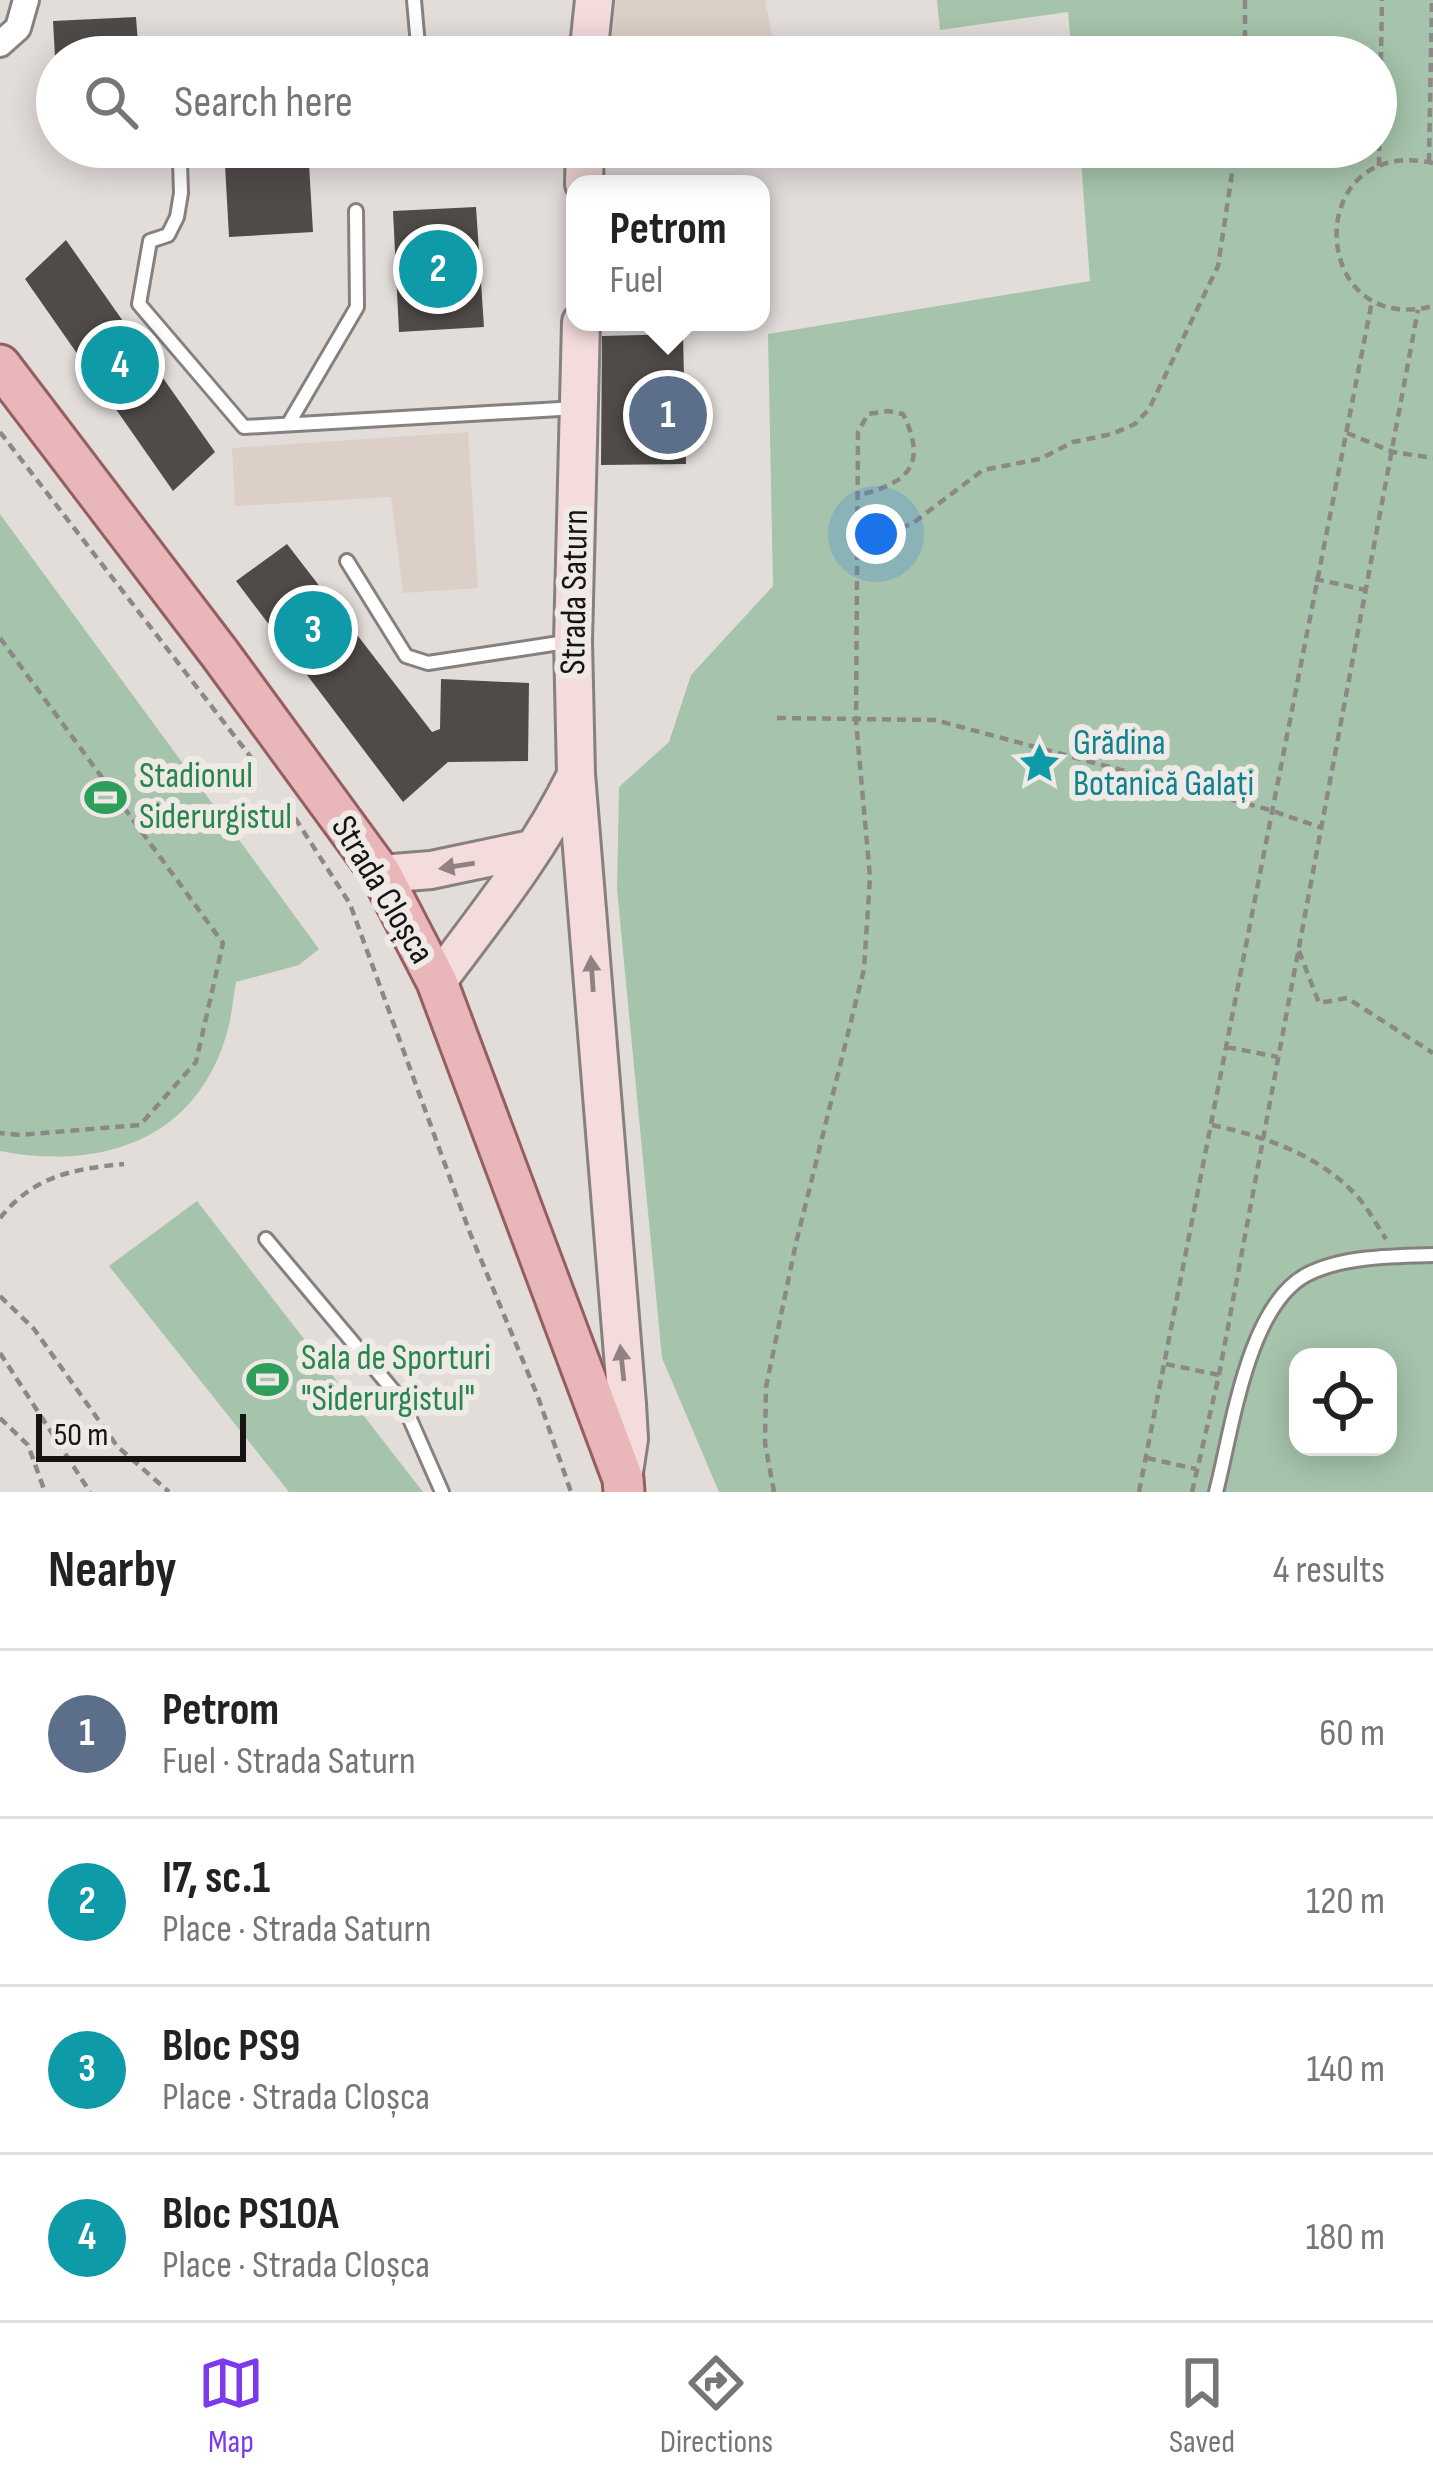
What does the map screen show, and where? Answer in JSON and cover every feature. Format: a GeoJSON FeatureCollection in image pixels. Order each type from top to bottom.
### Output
{"type":"FeatureCollection","features":[{"type":"Feature","properties":{"kind":"main road","name":"Strada Cloșca"},"geometry":{"type":"LineString","coordinates":[[0,364],[381,874],[437,982],[626,1488]]}},
{"type":"Feature","properties":{"kind":"street"},"geometry":{"type":"LineString","coordinates":[[0,44],[19,28],[26,0]]}},
{"type":"Feature","properties":{"kind":"street"},"geometry":{"type":"LineString","coordinates":[[591,36],[595,0]]}},
{"type":"Feature","properties":{"kind":"street","name":"Strada Saturn"},"geometry":{"type":"LineString","coordinates":[[437,982],[509,890],[576,774],[573,641],[581,331]]}},
{"type":"Feature","properties":{"kind":"street"},"geometry":{"type":"LineString","coordinates":[[576,774],[628,1421],[626,1488]]}},
{"type":"Feature","properties":{"kind":"street"},"geometry":{"type":"LineString","coordinates":[[381,874],[463,865],[531,849]]}},
{"type":"Feature","properties":{"kind":"lane"},"geometry":{"type":"LineString","coordinates":[[413,0],[417,36]]}},
{"type":"Feature","properties":{"kind":"lane"},"geometry":{"type":"LineString","coordinates":[[180,168],[177,217],[168,235],[150,242],[140,304],[244,427],[579,408]]}},
{"type":"Feature","properties":{"kind":"lane"},"geometry":{"type":"LineString","coordinates":[[290,423],[357,307],[356,211]]}},
{"type":"Feature","properties":{"kind":"lane"},"geometry":{"type":"LineString","coordinates":[[347,562],[406,656],[428,663],[573,641]]}},
{"type":"Feature","properties":{"kind":"lane"},"geometry":{"type":"LineString","coordinates":[[266,1239],[402,1401],[442,1492]]}},
{"type":"Feature","properties":{"kind":"lane"},"geometry":{"type":"LineString","coordinates":[[1216,1492],[1257,1336],[1277,1299],[1305,1276],[1340,1264],[1433,1255]]}},
{"type":"Feature","properties":{"kind":"path"},"geometry":{"type":"LineString","coordinates":[[1245,0],[1245,36]]}},
{"type":"Feature","properties":{"kind":"path"},"geometry":{"type":"LineString","coordinates":[[1381,36],[1382,0]]}},
{"type":"Feature","properties":{"kind":"path"},"geometry":{"type":"LineString","coordinates":[[1397,161],[1431,162],[1432,0]]}},
{"type":"Feature","properties":{"kind":"path"},"geometry":{"type":"LineString","coordinates":[[857,541],[913,523],[983,470],[1040,459],[1073,442],[1135,424],[1149,409],[1218,266],[1233,168]]}},
{"type":"Feature","properties":{"kind":"path"},"geometry":{"type":"LineString","coordinates":[[1375,168],[1344,197],[1335,219],[1340,266],[1353,286],[1372,301],[1394,309],[1433,306]]}},
{"type":"Feature","properties":{"kind":"path"},"geometry":{"type":"LineString","coordinates":[[1139,1492],[1372,301]]}},
{"type":"Feature","properties":{"kind":"path"},"geometry":{"type":"LineString","coordinates":[[1192,1492],[1219,1375],[1418,310]]}},
{"type":"Feature","properties":{"kind":"path"},"geometry":{"type":"LineString","coordinates":[[774,1492],[765,1443],[766,1387],[801,1221],[864,969],[870,877],[856,721],[858,432],[868,414],[903,414],[914,435],[908,472],[892,487],[860,495]]}},
{"type":"Feature","properties":{"kind":"path"},"geometry":{"type":"LineString","coordinates":[[0,432],[258,767]]}},
{"type":"Feature","properties":{"kind":"path"},"geometry":{"type":"LineString","coordinates":[[1346,433],[1394,452],[1433,458]]}},
{"type":"Feature","properties":{"kind":"path"},"geometry":{"type":"LineString","coordinates":[[1315,579],[1366,590]]}},
{"type":"Feature","properties":{"kind":"path"},"geometry":{"type":"LineString","coordinates":[[0,638],[223,943],[196,1062],[140,1126],[0,1133]]}},
{"type":"Feature","properties":{"kind":"path"},"geometry":{"type":"LineString","coordinates":[[778,718],[935,720],[1322,828]]}},
{"type":"Feature","properties":{"kind":"path"},"geometry":{"type":"LineString","coordinates":[[287,805],[350,904],[571,1492]]}},
{"type":"Feature","properties":{"kind":"path"},"geometry":{"type":"LineString","coordinates":[[1298,949],[1319,1003],[1348,998],[1433,1053]]}},
{"type":"Feature","properties":{"kind":"path"},"geometry":{"type":"LineString","coordinates":[[1226,1047],[1278,1058]]}},
{"type":"Feature","properties":{"kind":"path"},"geometry":{"type":"LineString","coordinates":[[1212,1125],[1263,1136],[1318,1164],[1355,1193],[1398,1256]]}},
{"type":"Feature","properties":{"kind":"path"},"geometry":{"type":"LineString","coordinates":[[0,1218],[17,1197],[71,1169],[124,1163]]}},
{"type":"Feature","properties":{"kind":"path"},"geometry":{"type":"LineString","coordinates":[[0,1296],[34,1329],[117,1445],[169,1492]]}},
{"type":"Feature","properties":{"kind":"path"},"geometry":{"type":"LineString","coordinates":[[0,1354],[90,1492]]}},
{"type":"Feature","properties":{"kind":"path"},"geometry":{"type":"LineString","coordinates":[[1166,1364],[1219,1375]]}},
{"type":"Feature","properties":{"kind":"path"},"geometry":{"type":"LineString","coordinates":[[0,1418],[28,1444],[45,1492]]}},
{"type":"Feature","properties":{"kind":"path"},"geometry":{"type":"LineString","coordinates":[[1147,1458],[1196,1469]]}},
{"type":"Feature","properties":{"kind":"shaded area"},"geometry":{"type":"Polygon","coordinates":[[[601,0],[765,0],[773,36],[606,36],[601,0]]]}},
{"type":"Feature","properties":{"kind":"shaded area"},"geometry":{"type":"Polygon","coordinates":[[[468,432],[478,588],[403,593],[391,497],[235,506],[232,448],[468,432]]]}},
{"type":"Feature","properties":{"kind":"green space","name":"Grădina Botanică Galați"},"geometry":{"type":"Polygon","coordinates":[[[937,0],[1433,0],[1433,1492],[719,1492],[662,1358],[617,889],[619,787],[669,742],[691,675],[773,586],[768,334],[1090,281],[1082,168],[1397,168],[1397,36],[1070,36],[1068,12],[940,30],[937,0]]]}},
{"type":"Feature","properties":{"kind":"green space","name":"Stadionul Siderurgistul"},"geometry":{"type":"Polygon","coordinates":[[[0,514],[319,949],[299,965],[236,982],[228,1029],[214,1067],[195,1097],[170,1121],[142,1139],[75,1156],[0,1151],[0,514]]]}},
{"type":"Feature","properties":{"kind":"green space","name":"Sala de Sporturi \"Siderurgistul\""},"geometry":{"type":"Polygon","coordinates":[[[197,1201],[423,1492],[289,1492],[109,1266],[197,1201]]]}},
{"type":"Feature","properties":{"kind":"building"},"geometry":{"type":"Polygon","coordinates":[[[136,17],[137,36],[54,36],[53,21],[136,17]]]}},
{"type":"Feature","properties":{"kind":"building"},"geometry":{"type":"Polygon","coordinates":[[[225,168],[309,168],[313,232],[229,237],[225,168]]]}},
{"type":"Feature","properties":{"kind":"building"},"geometry":{"type":"Polygon","coordinates":[[[476,207],[484,327],[399,332],[393,211],[476,207]]]}},
{"type":"Feature","properties":{"kind":"building"},"geometry":{"type":"Polygon","coordinates":[[[66,240],[215,452],[173,491],[25,279],[66,240]]]}},
{"type":"Feature","properties":{"kind":"building"},"geometry":{"type":"Polygon","coordinates":[[[683,334],[686,464],[601,465],[602,336],[683,334]]]}},
{"type":"Feature","properties":{"kind":"building"},"geometry":{"type":"Polygon","coordinates":[[[287,544],[432,732],[440,729],[441,679],[529,683],[528,761],[448,762],[403,802],[236,581],[287,544]]]}},
{"type":"Feature","properties":{"kind":"place","name":"I7, sc.1"},"geometry":{"type":"Point","coordinates":[438,269]}},
{"type":"Feature","properties":{"kind":"place","name":"Bloc PS10A"},"geometry":{"type":"Point","coordinates":[120,365]}},
{"type":"Feature","properties":{"kind":"place","name":"Petrom"},"geometry":{"type":"Point","coordinates":[668,415]}},
{"type":"Feature","properties":{"kind":"place","name":"Bloc PS9"},"geometry":{"type":"Point","coordinates":[313,630]}},
{"type":"Feature","properties":{"kind":"place","name":"Grădina Botanică Galați"},"geometry":{"type":"Point","coordinates":[1039,764]}},
{"type":"Feature","properties":{"kind":"place","name":"Stadionul Siderurgistul"},"geometry":{"type":"Point","coordinates":[105,797]}},
{"type":"Feature","properties":{"kind":"place","name":"Sala de Sporturi \"Siderurgistul\""},"geometry":{"type":"Point","coordinates":[267,1379]}}]}
